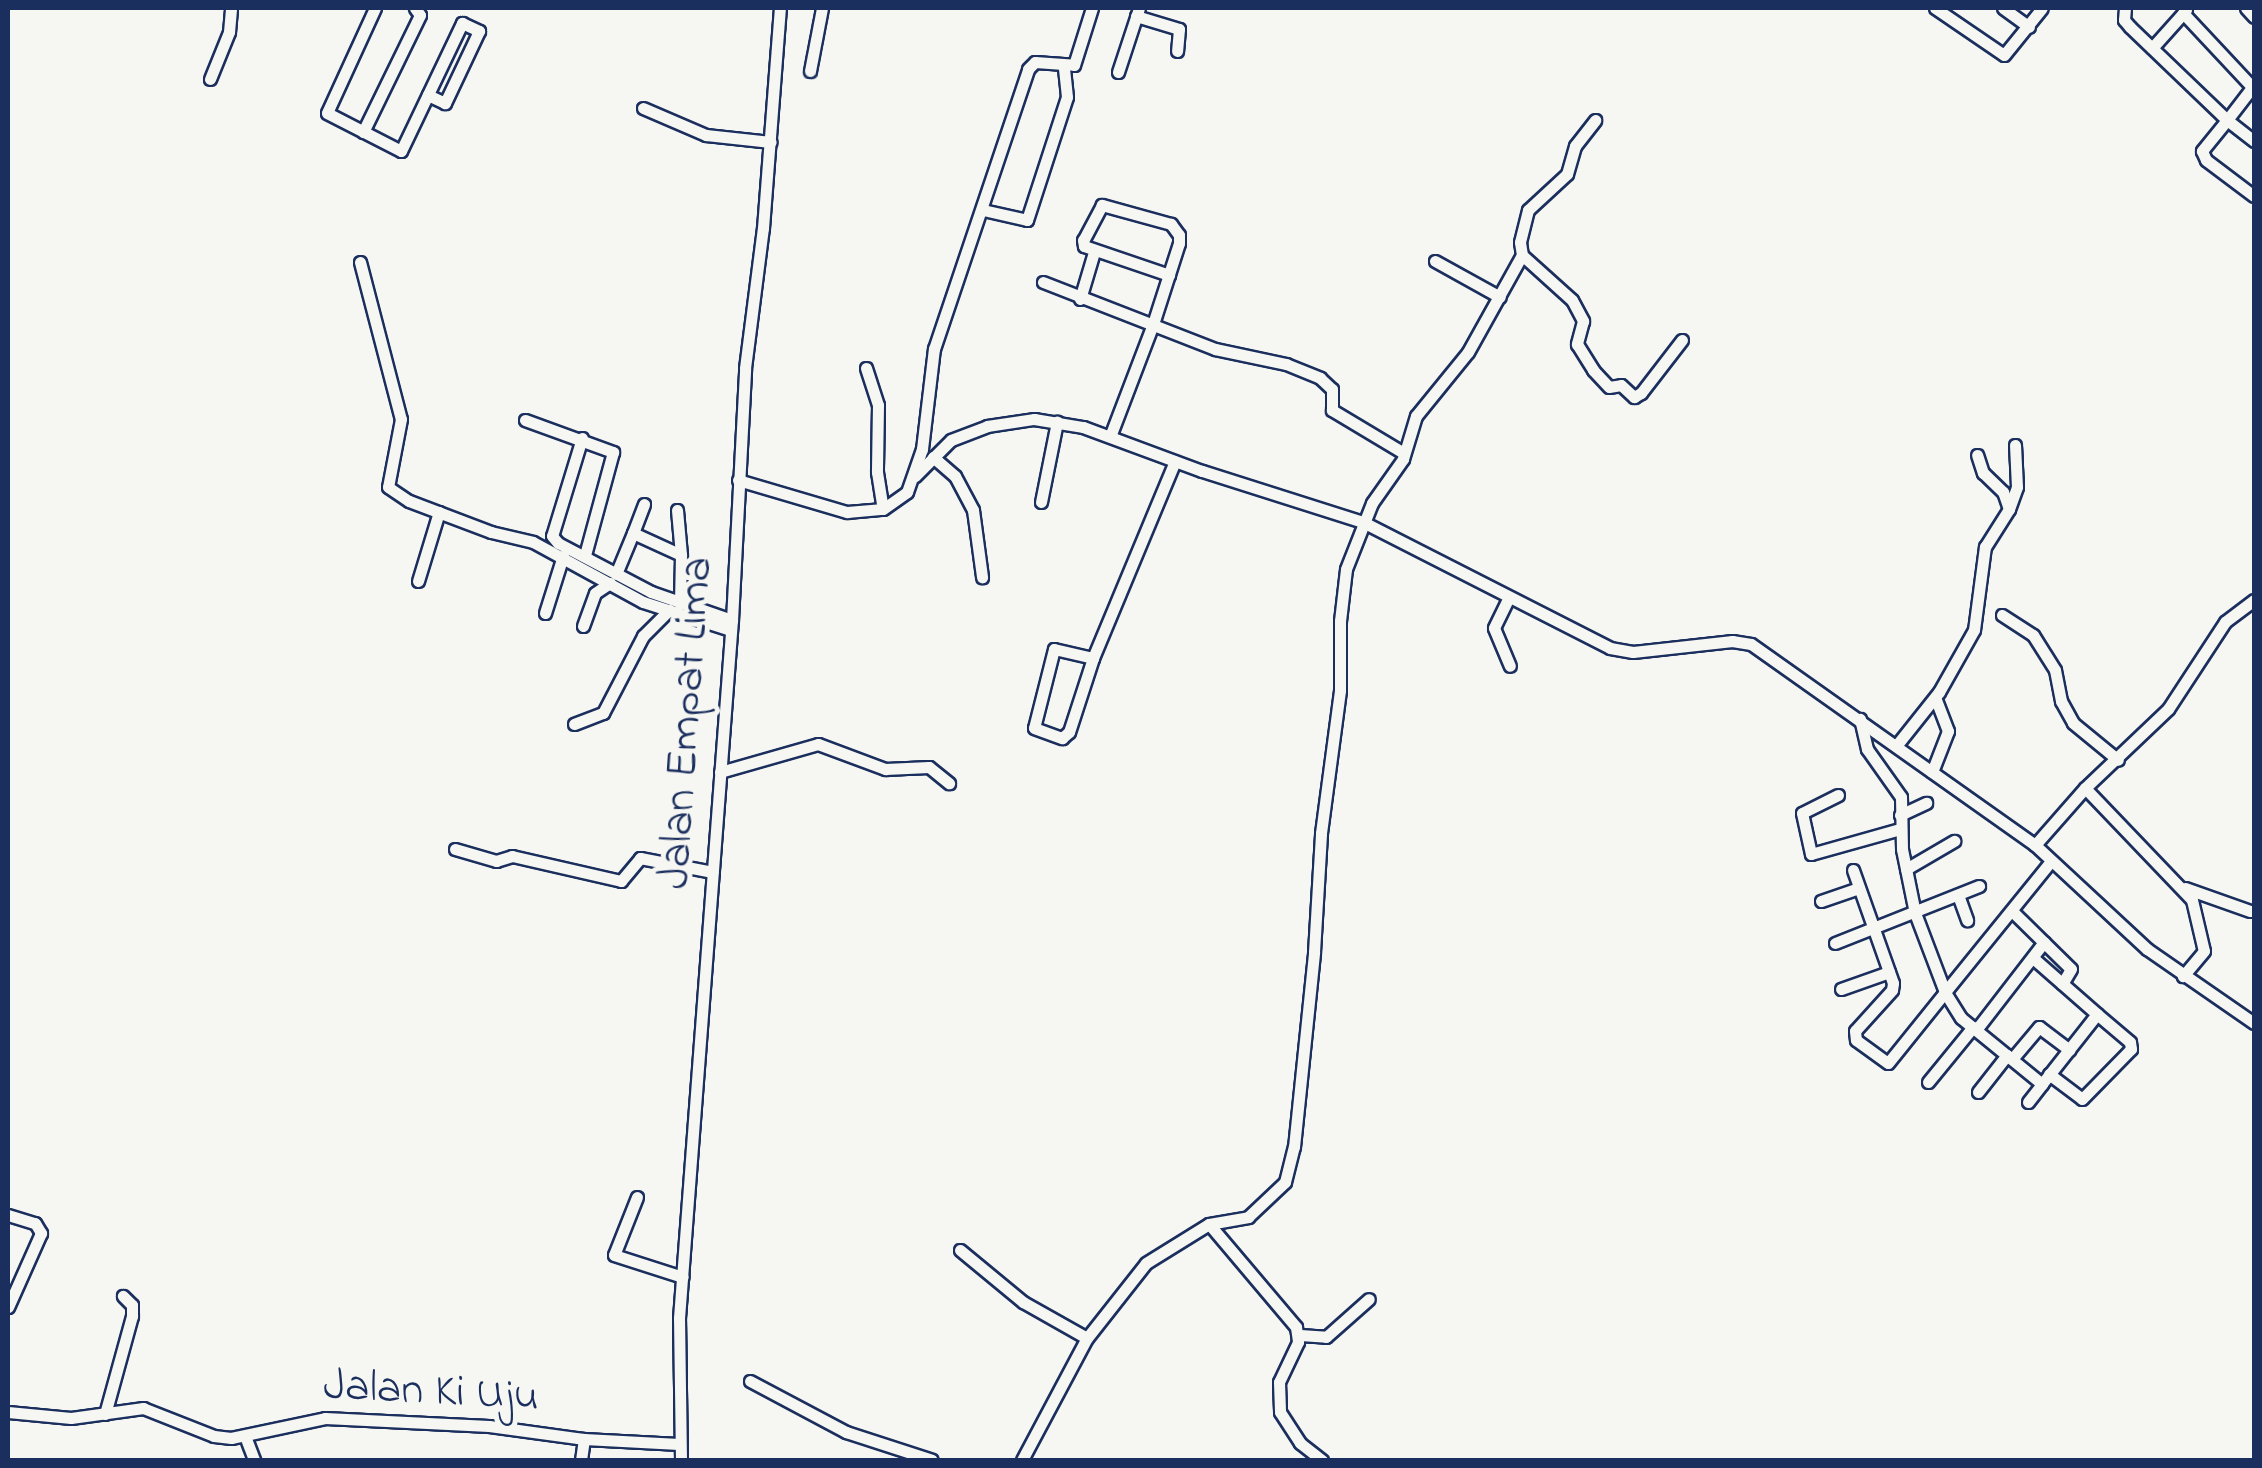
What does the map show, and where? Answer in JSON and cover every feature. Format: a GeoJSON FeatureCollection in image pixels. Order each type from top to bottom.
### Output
{"type":"FeatureCollection","features":[{"type":"Feature","properties":{"kind":"street"},"geometry":{"type":"LineString","coordinates":[[210,78],[229,32],[232,8]]}},
{"type":"Feature","properties":{"kind":"street"},"geometry":{"type":"LineString","coordinates":[[374,8],[327,114],[401,151],[462,23],[480,31],[445,103],[428,95]]}},
{"type":"Feature","properties":{"kind":"street"},"geometry":{"type":"LineString","coordinates":[[363,132],[420,15],[414,8]]}},
{"type":"Feature","properties":{"kind":"street","name":"Jalan Empat Lima"},"geometry":{"type":"LineString","coordinates":[[681,1460],[677,1351],[682,1277],[732,625],[748,328],[771,142],[780,8]]}},
{"type":"Feature","properties":{"kind":"street"},"geometry":{"type":"LineString","coordinates":[[810,71],[822,8]]}},
{"type":"Feature","properties":{"kind":"street"},"geometry":{"type":"LineString","coordinates":[[915,476],[922,449],[931,360],[1028,69],[1035,62],[1064,68],[1076,60],[1092,8]]}},
{"type":"Feature","properties":{"kind":"street"},"geometry":{"type":"LineString","coordinates":[[1935,8],[2004,55],[2042,8]]}},
{"type":"Feature","properties":{"kind":"street"},"geometry":{"type":"LineString","coordinates":[[2003,8],[2028,27]]}},
{"type":"Feature","properties":{"kind":"street"},"geometry":{"type":"LineString","coordinates":[[2125,8],[2124,20],[2227,120],[2254,141]]}},
{"type":"Feature","properties":{"kind":"street"},"geometry":{"type":"LineString","coordinates":[[2246,8],[2254,17]]}},
{"type":"Feature","properties":{"kind":"street"},"geometry":{"type":"LineString","coordinates":[[2152,48],[2186,10],[2254,88],[2202,156],[2254,196]]}},
{"type":"Feature","properties":{"kind":"street"},"geometry":{"type":"LineString","coordinates":[[1118,72],[1138,12],[1179,29],[1177,51]]}},
{"type":"Feature","properties":{"kind":"street"},"geometry":{"type":"LineString","coordinates":[[983,210],[1027,220],[1067,97],[1064,68]]}},
{"type":"Feature","properties":{"kind":"street"},"geometry":{"type":"LineString","coordinates":[[642,108],[706,135],[771,142]]}},
{"type":"Feature","properties":{"kind":"street"},"geometry":{"type":"LineString","coordinates":[[1022,1460],[1087,1338],[1146,1262],[1208,1224],[1248,1217],[1280,1189],[1288,1174],[1340,690],[1343,591],[1364,522],[1400,465],[1416,416],[1468,352],[1522,255],[1520,242],[1528,210],[1568,174],[1576,146],[1595,120]]}},
{"type":"Feature","properties":{"kind":"street"},"geometry":{"type":"LineString","coordinates":[[1111,434],[1152,324],[1169,275],[1179,244],[1178,228],[1148,215],[1102,205],[1082,240],[1094,252],[1169,275]]}},
{"type":"Feature","properties":{"kind":"street"},"geometry":{"type":"LineString","coordinates":[[1080,299],[1094,252]]}},
{"type":"Feature","properties":{"kind":"street"},"geometry":{"type":"LineString","coordinates":[[1522,255],[1572,300],[1582,321],[1578,344],[1592,370],[1609,387],[1621,385],[1634,397],[1641,393],[1682,340]]}},
{"type":"Feature","properties":{"kind":"street"},"geometry":{"type":"LineString","coordinates":[[1435,261],[1500,297]]}},
{"type":"Feature","properties":{"kind":"street"},"geometry":{"type":"LineString","coordinates":[[360,262],[401,419],[388,487],[440,512],[564,556],[674,608],[732,625]]}},
{"type":"Feature","properties":{"kind":"street"},"geometry":{"type":"LineString","coordinates":[[1043,282],[1216,349],[1286,364],[1320,378],[1332,389],[1332,410],[1402,452]]}},
{"type":"Feature","properties":{"kind":"street"},"geometry":{"type":"LineString","coordinates":[[866,368],[878,405],[877,472],[883,509]]}},
{"type":"Feature","properties":{"kind":"street"},"geometry":{"type":"LineString","coordinates":[[738,480],[833,510],[883,509],[900,500],[915,476],[951,440],[986,426],[1034,419],[1057,422],[1111,434],[1175,461],[1364,522],[1508,599],[1618,650],[1732,641],[1751,644],[2035,845],[2118,924],[2183,976],[2254,1023]]}},
{"type":"Feature","properties":{"kind":"street"},"geometry":{"type":"LineString","coordinates":[[525,420],[610,448],[614,460],[585,555]]}},
{"type":"Feature","properties":{"kind":"street"},"geometry":{"type":"LineString","coordinates":[[1041,502],[1057,422]]}},
{"type":"Feature","properties":{"kind":"street"},"geometry":{"type":"LineString","coordinates":[[582,438],[552,536],[558,543],[585,555],[613,578]]}},
{"type":"Feature","properties":{"kind":"street"},"geometry":{"type":"LineString","coordinates":[[1896,746],[1935,697],[1974,630],[1984,547],[2017,487],[2015,445]]}},
{"type":"Feature","properties":{"kind":"street"},"geometry":{"type":"LineString","coordinates":[[1977,455],[1982,473],[2003,492],[2008,509]]}},
{"type":"Feature","properties":{"kind":"street"},"geometry":{"type":"LineString","coordinates":[[932,456],[955,476],[974,510],[982,577]]}},
{"type":"Feature","properties":{"kind":"street"},"geometry":{"type":"LineString","coordinates":[[1093,658],[1054,649],[1034,728],[1066,738],[1093,658],[1175,461]]}},
{"type":"Feature","properties":{"kind":"street"},"geometry":{"type":"LineString","coordinates":[[583,626],[595,593],[613,578],[644,504]]}},
{"type":"Feature","properties":{"kind":"street"},"geometry":{"type":"LineString","coordinates":[[574,724],[603,712],[643,636],[674,608],[681,556],[677,510]]}},
{"type":"Feature","properties":{"kind":"street"},"geometry":{"type":"LineString","coordinates":[[418,580],[440,512]]}},
{"type":"Feature","properties":{"kind":"street"},"geometry":{"type":"LineString","coordinates":[[633,533],[681,556]]}},
{"type":"Feature","properties":{"kind":"street"},"geometry":{"type":"LineString","coordinates":[[545,614],[564,556]]}},
{"type":"Feature","properties":{"kind":"street"},"geometry":{"type":"LineString","coordinates":[[1508,599],[1494,628],[1510,666]]}},
{"type":"Feature","properties":{"kind":"street"},"geometry":{"type":"LineString","coordinates":[[2035,845],[2085,788],[2168,709],[2225,622],[2254,600]]}},
{"type":"Feature","properties":{"kind":"street"},"geometry":{"type":"LineString","coordinates":[[2002,615],[2033,634],[2054,670],[2061,701],[2073,723],[2118,760]]}},
{"type":"Feature","properties":{"kind":"street"},"geometry":{"type":"LineString","coordinates":[[1932,772],[1948,732],[1935,697]]}},
{"type":"Feature","properties":{"kind":"street"},"geometry":{"type":"LineString","coordinates":[[1860,719],[1866,749],[1901,797],[1900,829],[1915,913],[1945,992],[1974,1029],[2010,1057],[2082,1099],[2131,1049],[2130,1042],[2033,958]]}},
{"type":"Feature","properties":{"kind":"street"},"geometry":{"type":"LineString","coordinates":[[720,772],[818,744],[885,769],[928,767],[949,784]]}},
{"type":"Feature","properties":{"kind":"street"},"geometry":{"type":"LineString","coordinates":[[2085,788],[2182,887],[2197,910],[2204,952],[2183,976]]}},
{"type":"Feature","properties":{"kind":"street"},"geometry":{"type":"LineString","coordinates":[[1838,795],[1802,813],[1811,854],[1900,829]]}},
{"type":"Feature","properties":{"kind":"street"},"geometry":{"type":"LineString","coordinates":[[1900,815],[1926,802]]}},
{"type":"Feature","properties":{"kind":"street"},"geometry":{"type":"LineString","coordinates":[[1906,869],[1954,842]]}},
{"type":"Feature","properties":{"kind":"street"},"geometry":{"type":"LineString","coordinates":[[455,849],[496,860],[512,856],[621,881],[640,858],[713,872]]}},
{"type":"Feature","properties":{"kind":"street"},"geometry":{"type":"LineString","coordinates":[[1853,870],[1892,990],[1855,1036],[1886,1062],[2051,861]]}},
{"type":"Feature","properties":{"kind":"street"},"geometry":{"type":"LineString","coordinates":[[1835,943],[1979,886]]}},
{"type":"Feature","properties":{"kind":"street"},"geometry":{"type":"LineString","coordinates":[[2182,887],[2250,911]]}},
{"type":"Feature","properties":{"kind":"street"},"geometry":{"type":"LineString","coordinates":[[1821,901],[1859,888]]}},
{"type":"Feature","properties":{"kind":"street"},"geometry":{"type":"LineString","coordinates":[[1958,894],[1966,920]]}},
{"type":"Feature","properties":{"kind":"street"},"geometry":{"type":"LineString","coordinates":[[2012,912],[2071,969],[2062,984]]}},
{"type":"Feature","properties":{"kind":"street"},"geometry":{"type":"LineString","coordinates":[[1928,1082],[2044,942]]}},
{"type":"Feature","properties":{"kind":"street"},"geometry":{"type":"LineString","coordinates":[[1842,989],[1889,972]]}},
{"type":"Feature","properties":{"kind":"street"},"geometry":{"type":"LineString","coordinates":[[2028,1102],[2097,1014]]}},
{"type":"Feature","properties":{"kind":"street"},"geometry":{"type":"LineString","coordinates":[[1978,1092],[2039,1028],[2069,1050]]}},
{"type":"Feature","properties":{"kind":"street"},"geometry":{"type":"LineString","coordinates":[[637,1196],[614,1255],[682,1277]]}},
{"type":"Feature","properties":{"kind":"street"},"geometry":{"type":"LineString","coordinates":[[8,1214],[34,1223],[41,1233],[8,1307]]}},
{"type":"Feature","properties":{"kind":"street"},"geometry":{"type":"LineString","coordinates":[[1208,1224],[1300,1334],[1326,1337],[1369,1299]]}},
{"type":"Feature","properties":{"kind":"street"},"geometry":{"type":"LineString","coordinates":[[960,1250],[1023,1302],[1087,1338]]}},
{"type":"Feature","properties":{"kind":"street"},"geometry":{"type":"LineString","coordinates":[[104,1414],[132,1316],[132,1305],[124,1296]]}},
{"type":"Feature","properties":{"kind":"street"},"geometry":{"type":"LineString","coordinates":[[1300,1334],[1280,1382],[1280,1412],[1300,1443],[1322,1460]]}},
{"type":"Feature","properties":{"kind":"street"},"geometry":{"type":"LineString","coordinates":[[750,1381],[846,1432],[932,1460]]}},
{"type":"Feature","properties":{"kind":"street","name":"Jalan Ki Uju"},"geometry":{"type":"LineString","coordinates":[[8,1412],[55,1418],[143,1408],[214,1436],[245,1436],[280,1424],[325,1418],[489,1426],[584,1439],[680,1444]]}},
{"type":"Feature","properties":{"kind":"street"},"geometry":{"type":"LineString","coordinates":[[245,1436],[254,1460]]}},
{"type":"Feature","properties":{"kind":"street"},"geometry":{"type":"LineString","coordinates":[[582,1460],[584,1439]]}}]}
